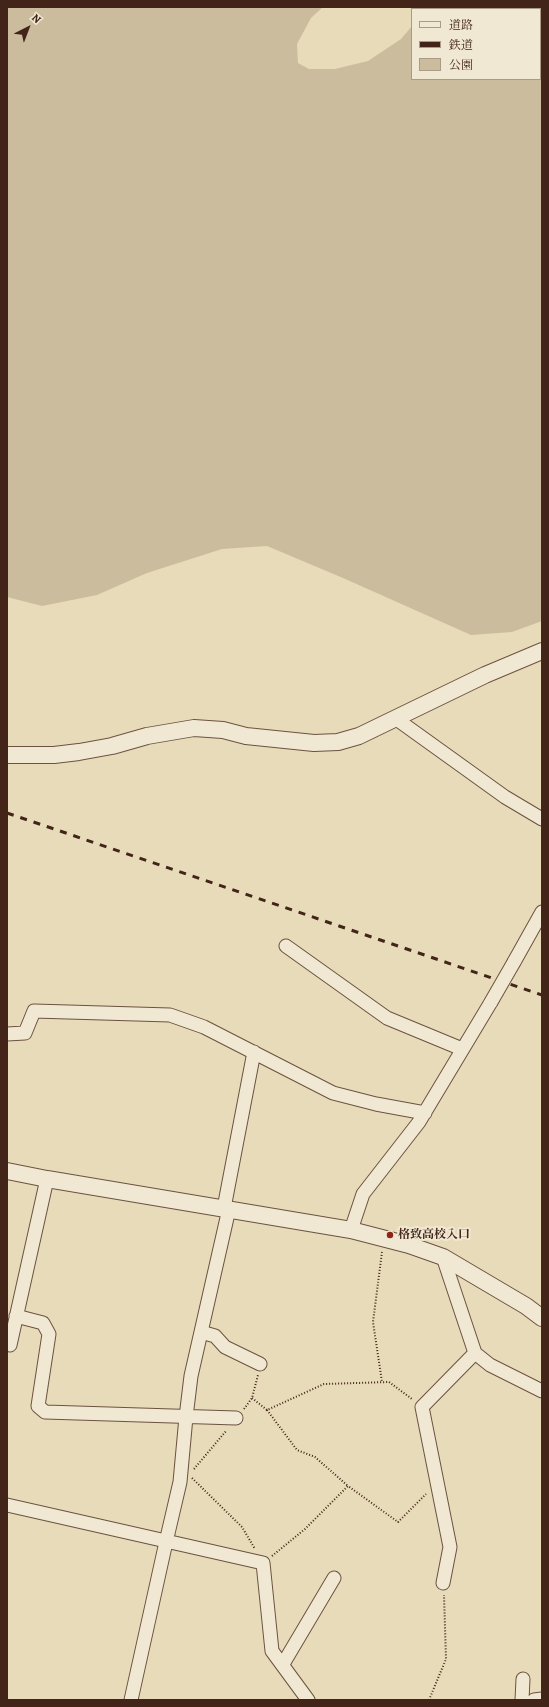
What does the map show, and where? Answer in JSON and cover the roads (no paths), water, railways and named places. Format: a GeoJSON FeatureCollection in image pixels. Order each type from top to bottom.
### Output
{"type":"FeatureCollection","features":[{"type":"Feature","properties":{"kind":"street"},"geometry":{"type":"LineString","coordinates":[[7,756],[54,755],[79,752],[112,746],[147,736],[194,728],[223,730],[246,736],[314,743],[338,742],[359,736],[485,675],[542,651]]}},
{"type":"Feature","properties":{"kind":"street"},"geometry":{"type":"LineString","coordinates":[[395,718],[505,797],[542,819]]}},
{"type":"Feature","properties":{"kind":"street"},"geometry":{"type":"LineString","coordinates":[[351,1230],[363,1194],[425,1113],[542,912]]}},
{"type":"Feature","properties":{"kind":"street"},"geometry":{"type":"LineString","coordinates":[[286,946],[388,1018],[462,1049]]}},
{"type":"Feature","properties":{"kind":"street"},"geometry":{"type":"LineString","coordinates":[[7,1034],[25,1033],[34,1010],[170,1016],[204,1026],[333,1093],[376,1104],[425,1113]]}},
{"type":"Feature","properties":{"kind":"street"},"geometry":{"type":"LineString","coordinates":[[132,1700],[180,1482],[191,1376],[227,1209],[254,1052]]}},
{"type":"Feature","properties":{"kind":"street"},"geometry":{"type":"LineString","coordinates":[[7,1171],[47,1180],[351,1230],[384,1238],[443,1257],[526,1306],[542,1318]]}},
{"type":"Feature","properties":{"kind":"street"},"geometry":{"type":"LineString","coordinates":[[10,1338],[47,1180]]}},
{"type":"Feature","properties":{"kind":"street"},"geometry":{"type":"LineString","coordinates":[[443,1257],[475,1353],[490,1365],[542,1391]]}},
{"type":"Feature","properties":{"kind":"street"},"geometry":{"type":"LineString","coordinates":[[16,1316],[43,1323],[49,1334],[38,1406],[45,1412],[236,1418]]}},
{"type":"Feature","properties":{"kind":"street"},"geometry":{"type":"LineString","coordinates":[[201,1332],[215,1336],[225,1347],[260,1364]]}},
{"type":"Feature","properties":{"kind":"street"},"geometry":{"type":"LineString","coordinates":[[443,1583],[450,1547],[422,1407],[475,1353]]}},
{"type":"Feature","properties":{"kind":"street"},"geometry":{"type":"LineString","coordinates":[[7,1505],[263,1563],[272,1651],[308,1700]]}},
{"type":"Feature","properties":{"kind":"street"},"geometry":{"type":"LineString","coordinates":[[283,1664],[334,1578]]}},
{"type":"Feature","properties":{"kind":"street"},"geometry":{"type":"LineString","coordinates":[[522,1700],[523,1679]]}},
{"type":"Feature","properties":{"kind":"street"},"geometry":{"type":"LineString","coordinates":[[534,1700],[542,1699]]}},
{"type":"Feature","properties":{"kind":"railway"},"geometry":{"type":"LineString","coordinates":[[7,813],[542,995]]}},
{"type":"Feature","properties":{"kind":"place","name":"格致高校入口"},"geometry":{"type":"Point","coordinates":[390,1235]}}]}
